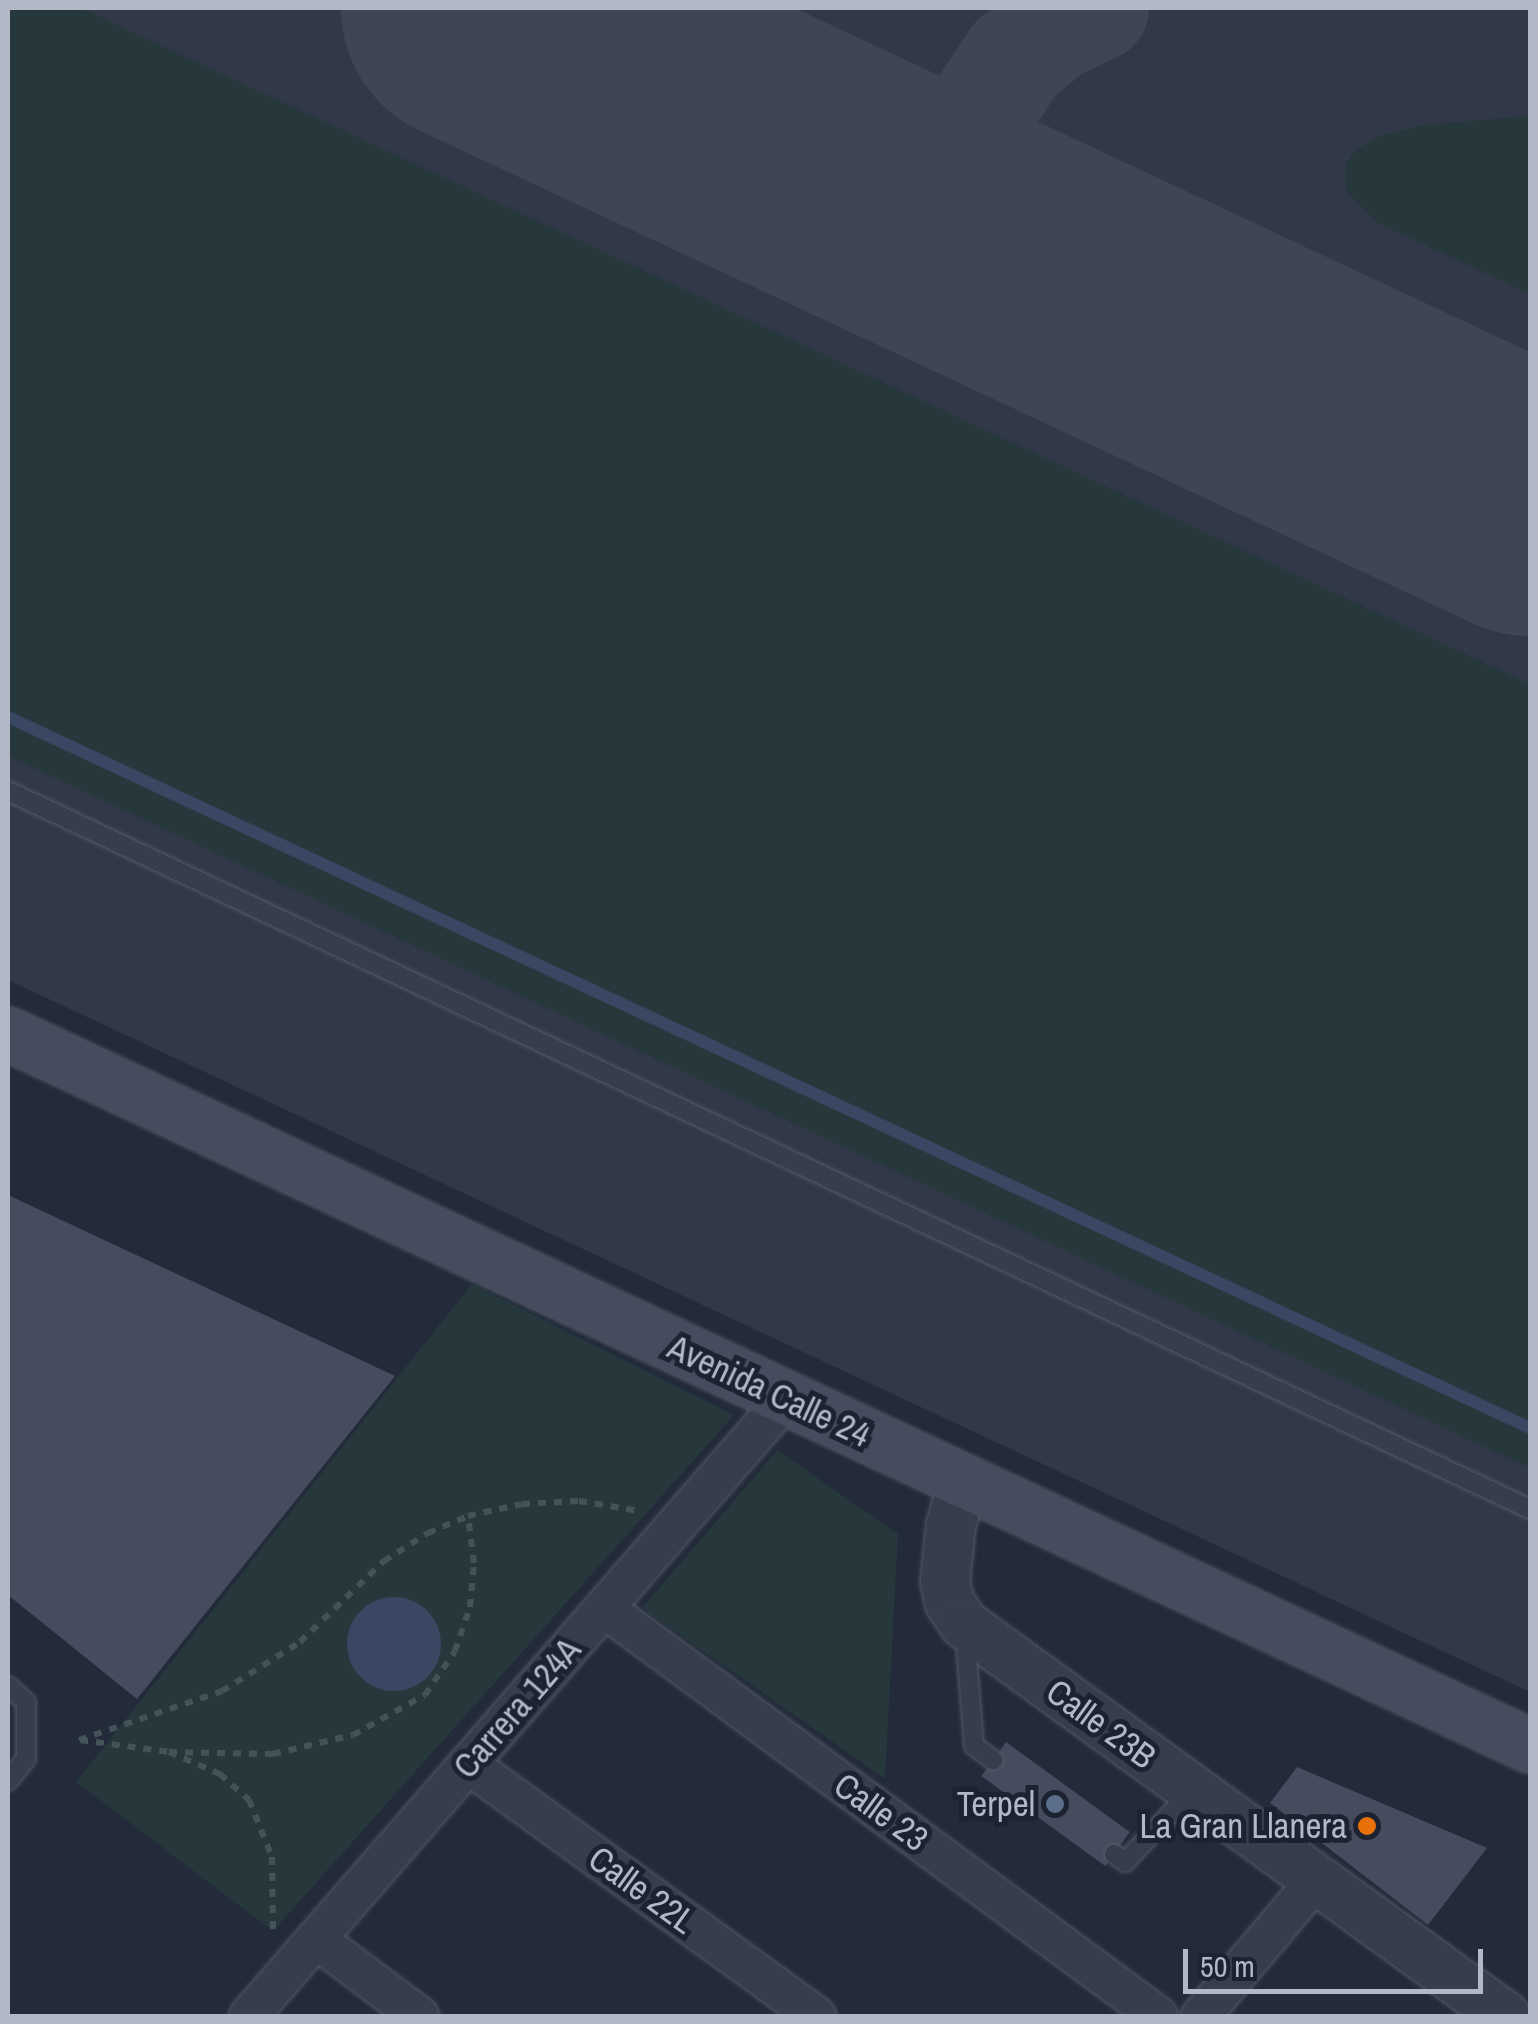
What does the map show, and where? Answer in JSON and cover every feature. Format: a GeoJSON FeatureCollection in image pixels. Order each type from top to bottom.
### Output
{"type":"FeatureCollection","features":[{"type":"Feature","properties":{"kind":"main road","name":"Avenida Calle 24"},"geometry":{"type":"LineString","coordinates":[[8,1034],[1530,1746]]}},
{"type":"Feature","properties":{"kind":"street","name":"Carrera 124A"},"geometry":{"type":"LineString","coordinates":[[259,2004],[786,1399]]}},
{"type":"Feature","properties":{"kind":"street"},"geometry":{"type":"LineString","coordinates":[[963,1482],[950,1524],[945,1582],[950,1603],[964,1624]]}},
{"type":"Feature","properties":{"kind":"street","name":"Calle 23"},"geometry":{"type":"LineString","coordinates":[[604,1608],[1158,2016]]}},
{"type":"Feature","properties":{"kind":"street","name":"Calle 23B"},"geometry":{"type":"LineString","coordinates":[[964,1624],[1317,1878],[1488,2012]]}},
{"type":"Feature","properties":{"kind":"street","name":"Calle 22L"},"geometry":{"type":"LineString","coordinates":[[468,1764],[816,2016]]}},
{"type":"Feature","properties":{"kind":"street"},"geometry":{"type":"LineString","coordinates":[[1202,2016],[1317,1878]]}},
{"type":"Feature","properties":{"kind":"street"},"geometry":{"type":"LineString","coordinates":[[316,1939],[419,2016]]}},
{"type":"Feature","properties":{"kind":"lane"},"geometry":{"type":"LineString","coordinates":[[8,791],[1530,1509]]}},
{"type":"Feature","properties":{"kind":"lane"},"geometry":{"type":"LineString","coordinates":[[964,1624],[974,1746],[992,1760]]}},
{"type":"Feature","properties":{"kind":"lane"},"geometry":{"type":"LineString","coordinates":[[8,1686],[26,1702],[26,1759],[8,1781]]}},
{"type":"Feature","properties":{"kind":"lane"},"geometry":{"type":"LineString","coordinates":[[1114,1854],[1125,1862],[1193,1790]]}},
{"type":"Feature","properties":{"kind":"path"},"geometry":{"type":"LineString","coordinates":[[468,1516],[474,1563],[470,1607],[455,1651],[426,1695],[353,1735],[273,1754],[169,1752],[79,1740],[222,1691],[300,1642],[384,1560],[428,1533],[468,1516],[522,1504],[580,1501],[682,1519]]}},
{"type":"Feature","properties":{"kind":"path"},"geometry":{"type":"LineString","coordinates":[[169,1752],[220,1774],[249,1800],[272,1857],[259,2004]]}},
{"type":"Feature","properties":{"kind":"shaded area"},"geometry":{"type":"Polygon","coordinates":[[[8,8],[1530,8],[1530,1692],[8,980],[8,8]]]}},
{"type":"Feature","properties":{"kind":"shaded area"},"geometry":{"type":"Polygon","coordinates":[[[8,8],[81,8],[1530,684],[1530,1468],[8,756],[8,8]]]}},
{"type":"Feature","properties":{"kind":"shaded area"},"geometry":{"type":"Polygon","coordinates":[[[1530,116],[1530,294],[1378,223],[1345,186],[1346,164],[1353,152],[1378,136],[1422,125],[1530,116]]]}},
{"type":"Feature","properties":{"kind":"shaded area"},"geometry":{"type":"Polygon","coordinates":[[[472,1284],[734,1415],[273,1931],[76,1782],[472,1284]]]}},
{"type":"Feature","properties":{"kind":"shaded area"},"geometry":{"type":"Polygon","coordinates":[[[777,1450],[898,1534],[885,1779],[642,1608],[777,1450]]]}},
{"type":"Feature","properties":{"kind":"water"},"geometry":{"type":"Polygon","coordinates":[[[394,1597],[412,1601],[427,1611],[437,1626],[441,1644],[437,1662],[427,1677],[412,1687],[394,1691],[376,1687],[361,1677],[351,1662],[347,1644],[351,1626],[361,1611],[376,1601],[394,1597]]]}},
{"type":"Feature","properties":{"kind":"building"},"geometry":{"type":"Polygon","coordinates":[[[8,1195],[395,1376],[137,1699],[8,1595],[8,1195]]]}},
{"type":"Feature","properties":{"kind":"building","name":"Terpel"},"geometry":{"type":"Polygon","coordinates":[[[1006,1742],[1130,1832],[1105,1866],[981,1776],[1006,1742]]]}},
{"type":"Feature","properties":{"kind":"building","name":"La Gran Llanera"},"geometry":{"type":"Polygon","coordinates":[[[1297,1767],[1487,1848],[1428,1925],[1270,1803],[1297,1767]]]}},
{"type":"Feature","properties":{"kind":"waterway"},"geometry":{"type":"LineString","coordinates":[[8,717],[1530,1428]]}},
{"type":"Feature","properties":{"kind":"taxiway"},"geometry":{"type":"LineString","coordinates":[[1095,8],[1054,27],[1015,59],[986,103],[980,157],[993,192],[1104,302]]}},
{"type":"Feature","properties":{"kind":"runway"},"geometry":{"type":"LineString","coordinates":[[476,8],[1530,501]]}},
{"type":"Feature","properties":{"kind":"place","name":"Terpel"},"geometry":{"type":"Point","coordinates":[1055,1804]}},
{"type":"Feature","properties":{"kind":"place","name":"La Gran Llanera"},"geometry":{"type":"Point","coordinates":[1367,1826]}}]}
